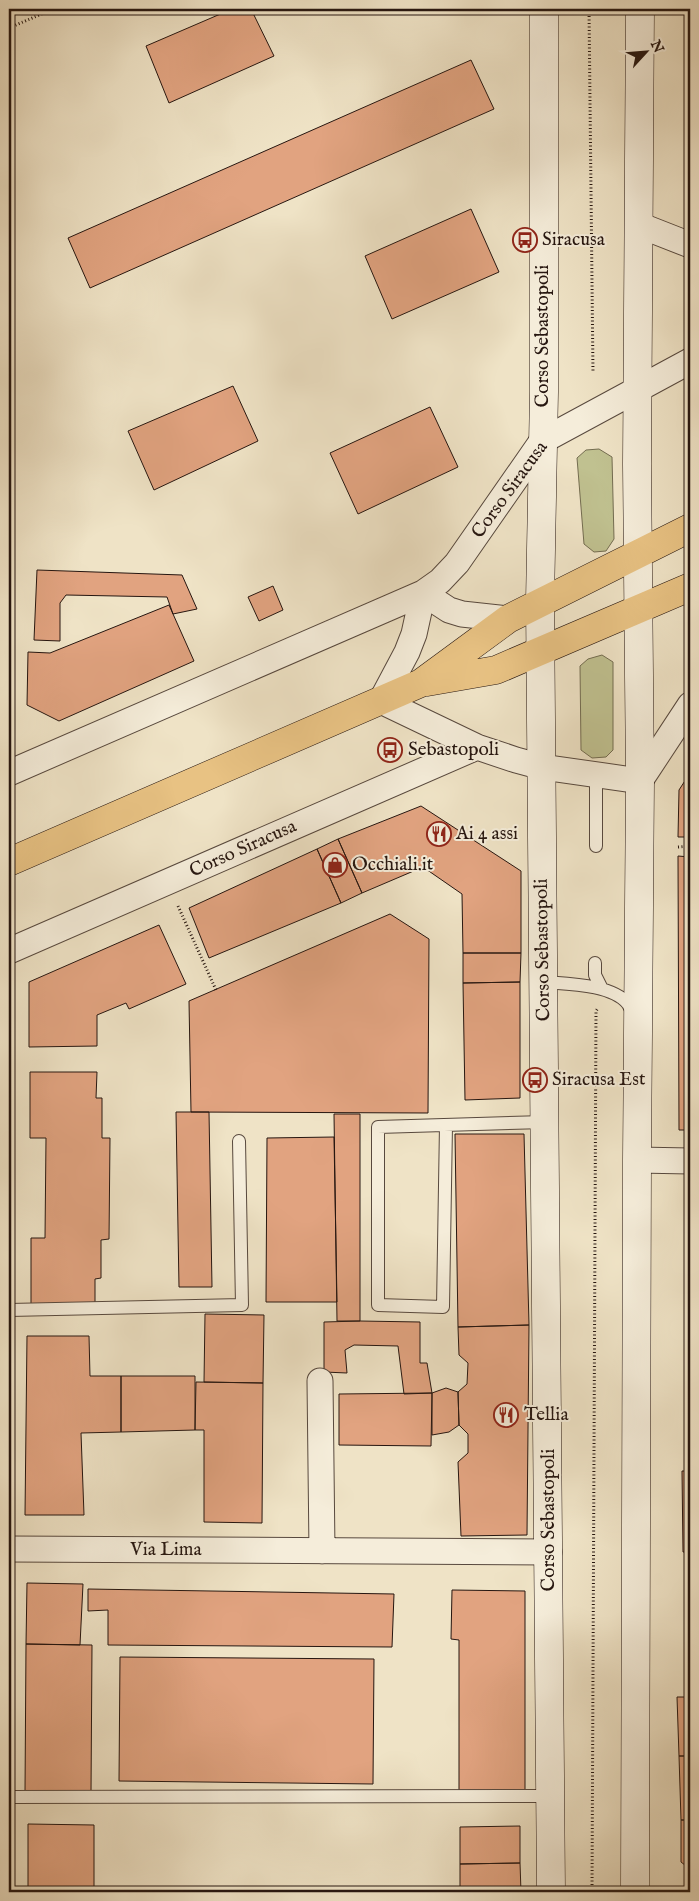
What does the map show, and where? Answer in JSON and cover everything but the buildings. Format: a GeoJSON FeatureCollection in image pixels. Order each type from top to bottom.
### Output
{"type":"FeatureCollection","features":[{"type":"Feature","properties":{"kind":"main road","name":"Corso Sebastopoli"},"geometry":{"type":"LineString","coordinates":[[544,9],[544,392],[540,652],[551,1892]]}},
{"type":"Feature","properties":{"kind":"main road"},"geometry":{"type":"LineString","coordinates":[[635,1892],[636,1160],[640,780],[637,390],[640,9]]}},
{"type":"Feature","properties":{"kind":"main road"},"geometry":{"type":"LineString","coordinates":[[9,862],[421,683],[508,619],[690,528]]}},
{"type":"Feature","properties":{"kind":"main road"},"geometry":{"type":"LineString","coordinates":[[421,683],[496,670],[690,587]]}},
{"type":"Feature","properties":{"kind":"street"},"geometry":{"type":"LineString","coordinates":[[639,225],[690,245]]}},
{"type":"Feature","properties":{"kind":"street","name":"Corso Siracusa"},"geometry":{"type":"LineString","coordinates":[[9,773],[423,593],[440,581],[458,563],[542,441],[690,361]]}},
{"type":"Feature","properties":{"kind":"street"},"geometry":{"type":"LineString","coordinates":[[508,619],[462,614],[449,610],[423,593],[414,634],[407,652],[381,701],[478,747],[542,767],[640,780],[690,705]]}},
{"type":"Feature","properties":{"kind":"street","name":"Corso Siracusa"},"geometry":{"type":"LineString","coordinates":[[9,951],[478,747]]}},
{"type":"Feature","properties":{"kind":"street"},"geometry":{"type":"LineString","coordinates":[[636,1160],[690,1161]]}},
{"type":"Feature","properties":{"kind":"street"},"geometry":{"type":"LineString","coordinates":[[320,1381],[322,1551]]}},
{"type":"Feature","properties":{"kind":"street","name":"Via Lima"},"geometry":{"type":"LineString","coordinates":[[9,1549],[549,1552]]}},
{"type":"Feature","properties":{"kind":"lane"},"geometry":{"type":"LineString","coordinates":[[596,774],[596,846]]}},
{"type":"Feature","properties":{"kind":"lane"},"geometry":{"type":"LineString","coordinates":[[595,963],[595,975],[602,990]]}},
{"type":"Feature","properties":{"kind":"lane"},"geometry":{"type":"LineString","coordinates":[[544,982],[589,986],[610,992],[628,1004],[637,1024]]}},
{"type":"Feature","properties":{"kind":"lane"},"geometry":{"type":"LineString","coordinates":[[446,1125],[443,1307],[378,1305],[378,1127],[545,1122]]}},
{"type":"Feature","properties":{"kind":"lane"},"geometry":{"type":"LineString","coordinates":[[9,1310],[242,1305],[239,1141]]}},
{"type":"Feature","properties":{"kind":"lane"},"geometry":{"type":"LineString","coordinates":[[9,1797],[549,1796]]}},
{"type":"Feature","properties":{"kind":"path"},"geometry":{"type":"LineString","coordinates":[[9,28],[53,9]]}},
{"type":"Feature","properties":{"kind":"path"},"geometry":{"type":"LineString","coordinates":[[590,9],[593,373]]}},
{"type":"Feature","properties":{"kind":"path"},"geometry":{"type":"LineString","coordinates":[[678,846],[690,846]]}},
{"type":"Feature","properties":{"kind":"path"},"geometry":{"type":"LineString","coordinates":[[167,883],[216,990]]}},
{"type":"Feature","properties":{"kind":"path"},"geometry":{"type":"LineString","coordinates":[[592,1892],[596,1011]]}},
{"type":"Feature","properties":{"kind":"green space"},"geometry":{"type":"Polygon","coordinates":[[[599,449],[612,457],[614,539],[606,551],[594,552],[584,544],[577,458],[586,450],[599,449]]]}},
{"type":"Feature","properties":{"kind":"green space"},"geometry":{"type":"Polygon","coordinates":[[[602,655],[613,662],[613,750],[606,757],[592,758],[581,750],[580,666],[588,659],[602,655]]]}},
{"type":"Feature","properties":{"kind":"place","name":"Siracusa"},"geometry":{"type":"Point","coordinates":[525,240]}},
{"type":"Feature","properties":{"kind":"place","name":"Sebastopoli"},"geometry":{"type":"Point","coordinates":[390,750]}},
{"type":"Feature","properties":{"kind":"place","name":"Ai 4 assi"},"geometry":{"type":"Point","coordinates":[439,834]}},
{"type":"Feature","properties":{"kind":"place","name":"Occhiali.it"},"geometry":{"type":"Point","coordinates":[335,865]}},
{"type":"Feature","properties":{"kind":"place","name":"Siracusa Est"},"geometry":{"type":"Point","coordinates":[535,1080]}},
{"type":"Feature","properties":{"kind":"place","name":"Tellia"},"geometry":{"type":"Point","coordinates":[506,1415]}}]}
